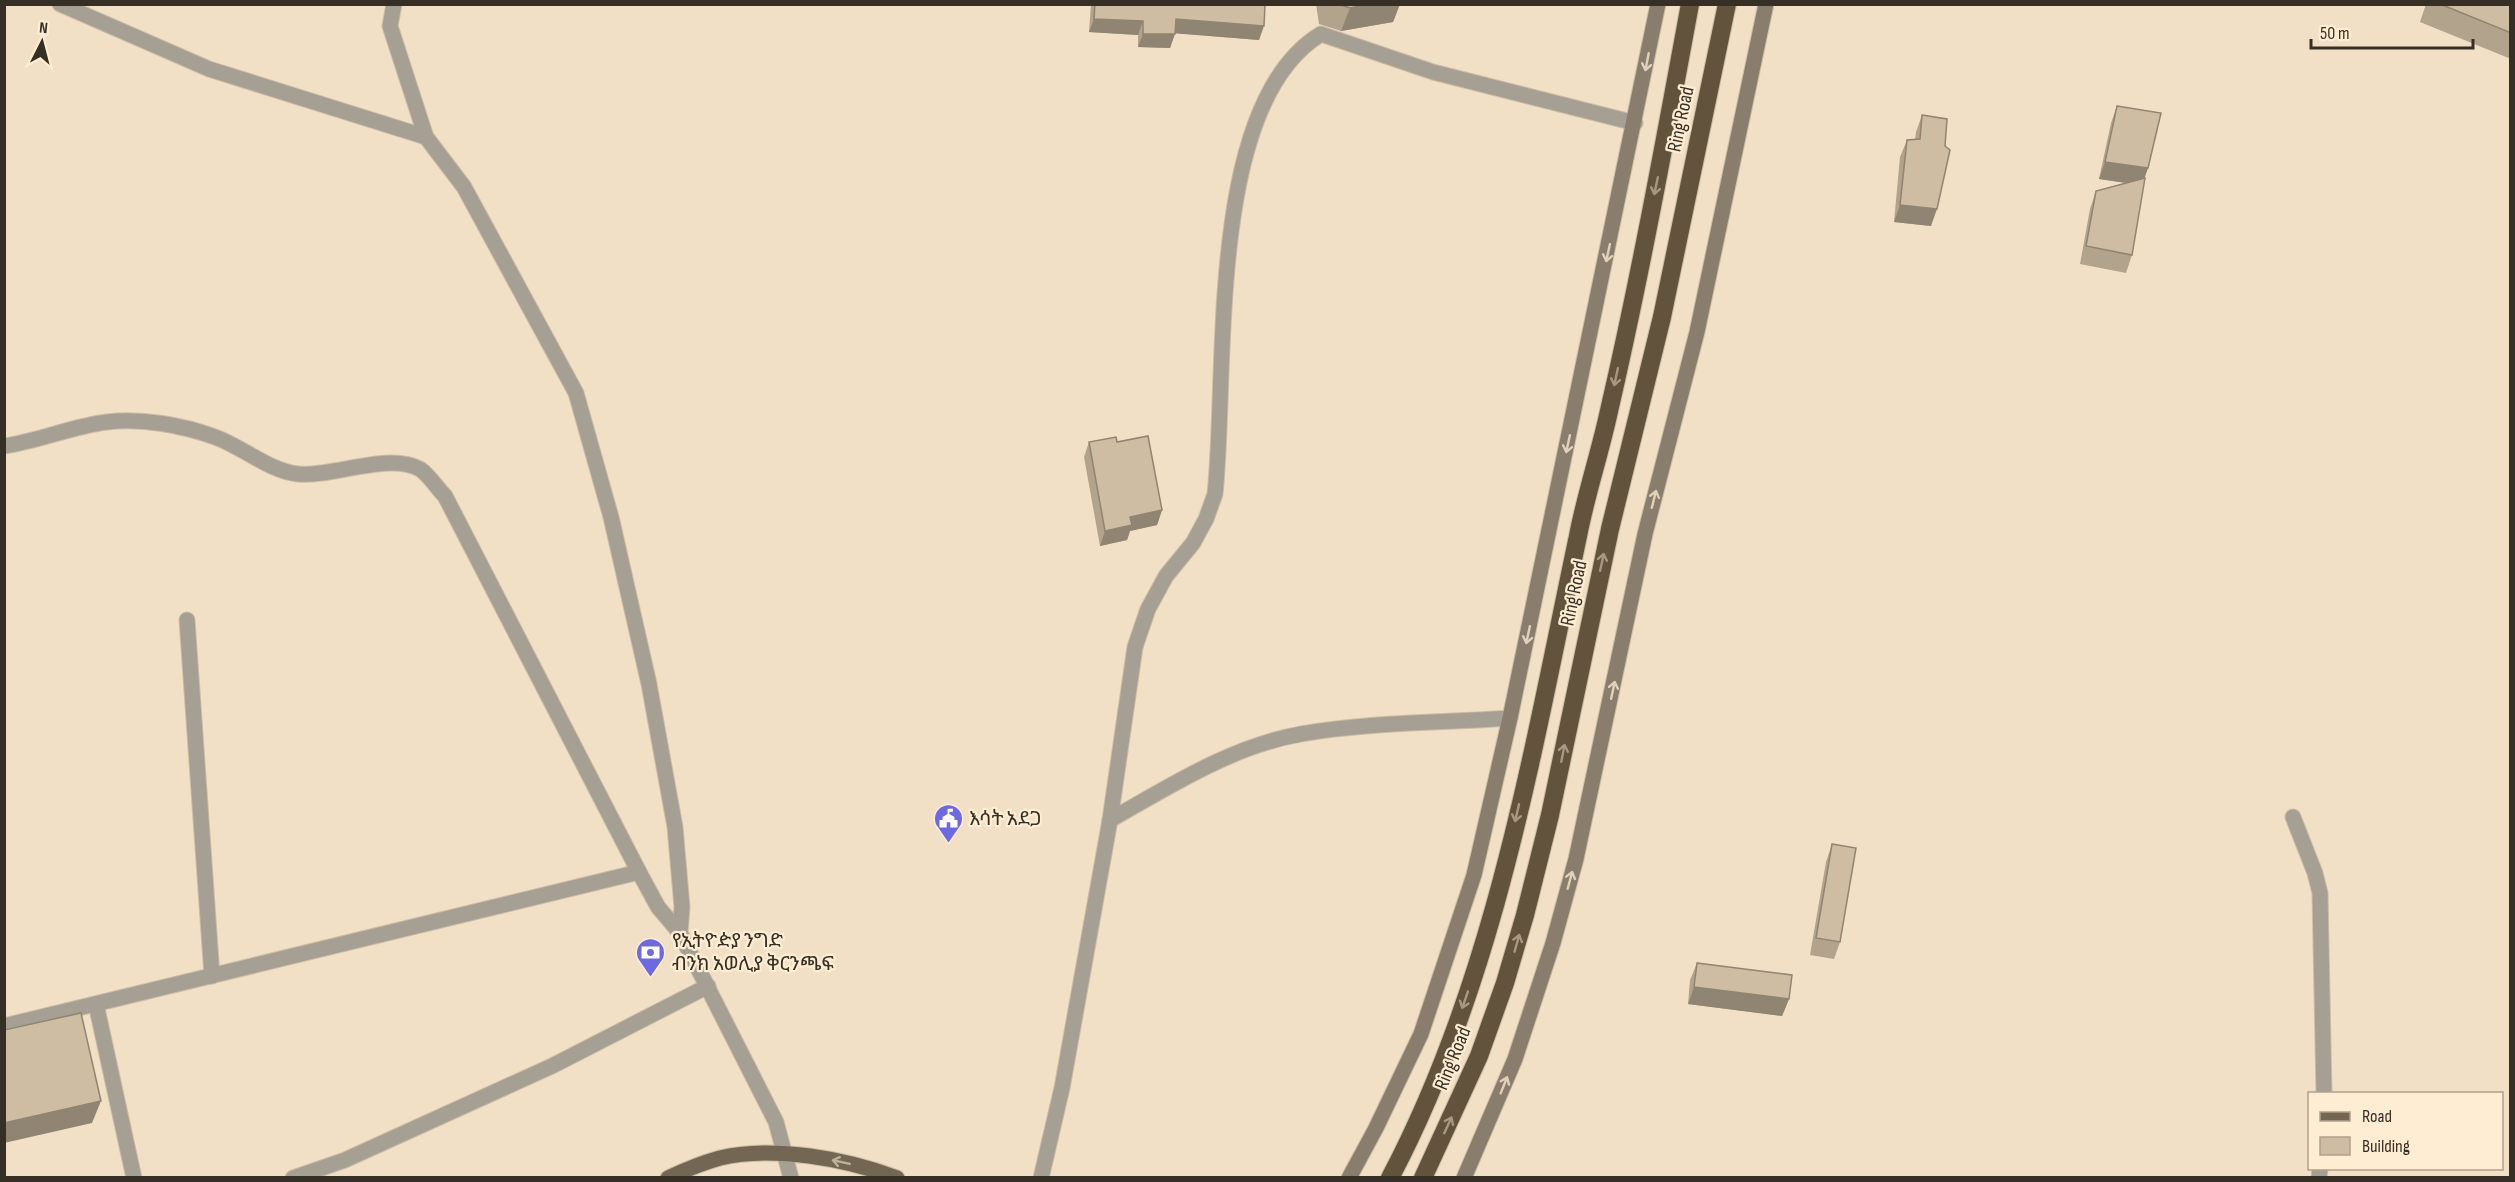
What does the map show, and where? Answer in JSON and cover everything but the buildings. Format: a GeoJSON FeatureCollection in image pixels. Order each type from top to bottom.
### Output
{"type":"FeatureCollection","features":[{"type":"Feature","properties":{"kind":"highway","name":"Ring Road"},"geometry":{"type":"LineString","coordinates":[[1390,1178],[1431,1092],[1454,1034],[1486,940],[1532,750],[1579,531],[1609,412],[1663,152],[1690,4]]}},
{"type":"Feature","properties":{"kind":"highway","name":"Ring Road"},"geometry":{"type":"LineString","coordinates":[[1423,1178],[1479,1056],[1505,983],[1527,905],[1550,814],[1610,529],[1662,317],[1727,4]]}},
{"type":"Feature","properties":{"kind":"main road"},"geometry":{"type":"LineString","coordinates":[[1349,1178],[1421,1034],[1474,875],[1510,718],[1658,4]]}},
{"type":"Feature","properties":{"kind":"main road"},"geometry":{"type":"LineString","coordinates":[[1464,1178],[1515,1059],[1553,942],[1575,860],[1645,534],[1697,332],[1766,4]]}},
{"type":"Feature","properties":{"kind":"main road"},"geometry":{"type":"LineString","coordinates":[[669,1178],[722,1158],[784,1152],[876,1170],[897,1178]]}},
{"type":"Feature","properties":{"kind":"street"},"geometry":{"type":"LineString","coordinates":[[60,4],[209,69],[426,137]]}},
{"type":"Feature","properties":{"kind":"street"},"geometry":{"type":"LineString","coordinates":[[394,4],[390,26],[426,137],[464,187],[576,393],[611,517],[649,684],[675,827],[682,907],[680,933]]}},
{"type":"Feature","properties":{"kind":"street"},"geometry":{"type":"LineString","coordinates":[[1041,1178],[1062,1088],[1110,820],[1136,647],[1148,609],[1166,576],[1193,543],[1206,519],[1215,494],[1225,287],[1240,173],[1261,104],[1278,75],[1306,43],[1321,34],[1433,72],[1635,123]]}},
{"type":"Feature","properties":{"kind":"street"},"geometry":{"type":"LineString","coordinates":[[4,446],[107,422],[157,422],[214,436],[245,450],[278,470],[300,474],[322,473],[401,462],[421,470],[445,496],[639,872],[658,907],[680,933],[708,986],[776,1122],[791,1178]]}},
{"type":"Feature","properties":{"kind":"street"},"geometry":{"type":"LineString","coordinates":[[187,620],[212,976]]}},
{"type":"Feature","properties":{"kind":"street"},"geometry":{"type":"LineString","coordinates":[[1110,820],[1182,778],[1241,752],[1299,734],[1361,727],[1510,718]]}},
{"type":"Feature","properties":{"kind":"street"},"geometry":{"type":"LineString","coordinates":[[2293,817],[2315,873],[2320,893],[2324,1092]]}},
{"type":"Feature","properties":{"kind":"street"},"geometry":{"type":"LineString","coordinates":[[4,1026],[639,872]]}},
{"type":"Feature","properties":{"kind":"street"},"geometry":{"type":"LineString","coordinates":[[293,1178],[345,1160],[552,1066],[708,986]]}},
{"type":"Feature","properties":{"kind":"street"},"geometry":{"type":"LineString","coordinates":[[96,1004],[134,1178]]}},
{"type":"Feature","properties":{"kind":"place","name":"እሳት አደጋ"},"geometry":{"type":"Point","coordinates":[948,844]}},
{"type":"Feature","properties":{"kind":"place","name":"የኢትዮዽያ ንግድ ብንክ አወሊያ ቅርንጫፍ"},"geometry":{"type":"Point","coordinates":[651,978]}}]}
